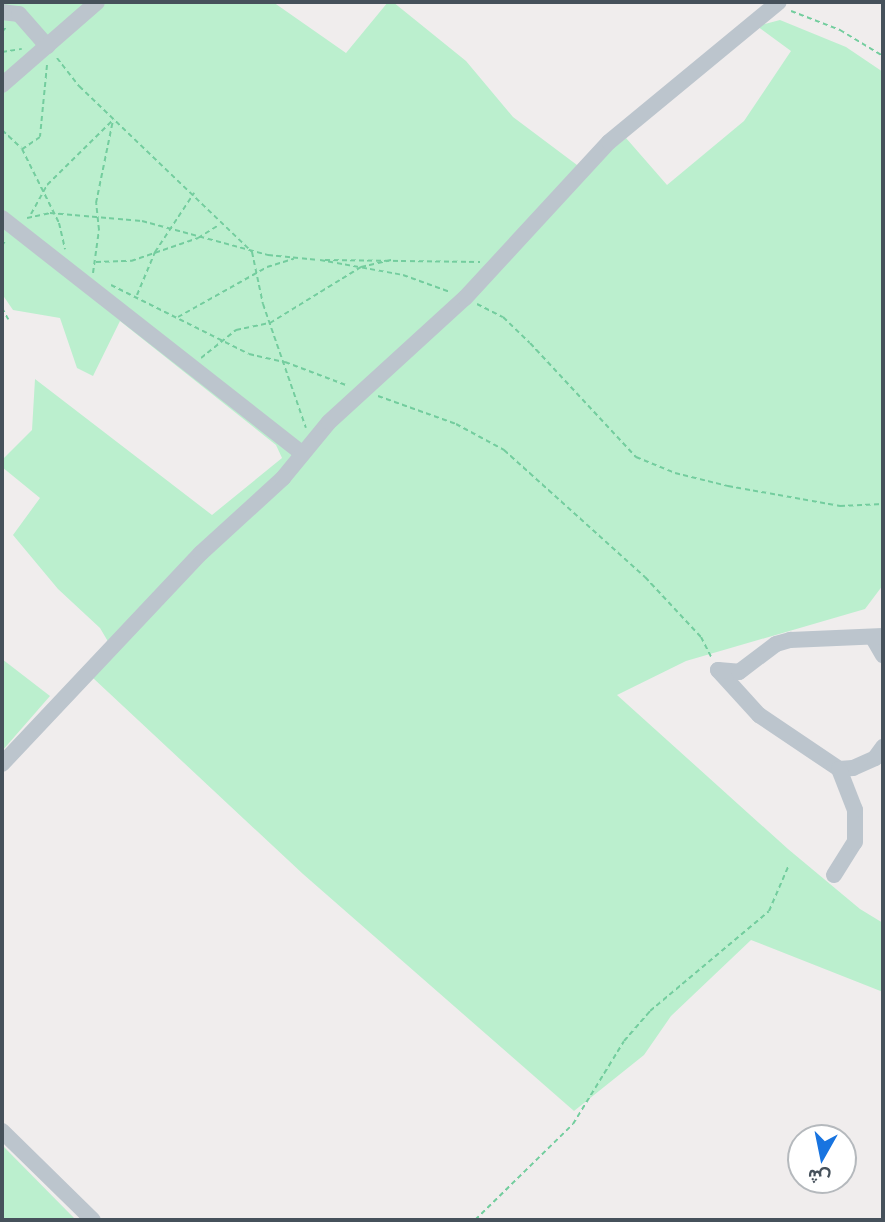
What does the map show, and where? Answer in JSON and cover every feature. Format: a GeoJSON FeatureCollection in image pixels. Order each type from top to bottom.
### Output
{"type":"FeatureCollection","features":[{"type":"Feature","properties":{"kind":"street"},"geometry":{"type":"LineString","coordinates":[[2,85],[97,2]]}},
{"type":"Feature","properties":{"kind":"street"},"geometry":{"type":"LineString","coordinates":[[2,764],[99,658],[362,391],[465,298],[495,262],[609,142],[774,5]]}},
{"type":"Feature","properties":{"kind":"street"},"geometry":{"type":"LineString","coordinates":[[2,12],[19,14],[47,46]]}},
{"type":"Feature","properties":{"kind":"street"},"geometry":{"type":"LineString","coordinates":[[8,223],[193,366],[306,449]]}},
{"type":"Feature","properties":{"kind":"street"},"geometry":{"type":"LineString","coordinates":[[718,670],[739,672],[776,644],[790,640],[878,637],[883,655]]}},
{"type":"Feature","properties":{"kind":"street"},"geometry":{"type":"LineString","coordinates":[[718,670],[759,715],[839,769],[855,810],[855,842],[834,875]]}},
{"type":"Feature","properties":{"kind":"street"},"geometry":{"type":"LineString","coordinates":[[839,769],[874,758],[883,747]]}},
{"type":"Feature","properties":{"kind":"street"},"geometry":{"type":"LineString","coordinates":[[2,1131],[93,1220]]}},
{"type":"Feature","properties":{"kind":"path"},"geometry":{"type":"LineString","coordinates":[[774,5],[807,15],[883,56]]}},
{"type":"Feature","properties":{"kind":"path"},"geometry":{"type":"LineString","coordinates":[[47,46],[114,119],[194,192],[221,223],[252,252],[270,323],[285,362],[306,449]]}},
{"type":"Feature","properties":{"kind":"path"},"geometry":{"type":"LineString","coordinates":[[22,149],[40,136],[47,100],[47,46]]}},
{"type":"Feature","properties":{"kind":"path"},"geometry":{"type":"LineString","coordinates":[[30,215],[41,194],[114,119]]}},
{"type":"Feature","properties":{"kind":"path"},"geometry":{"type":"LineString","coordinates":[[81,270],[93,276],[99,218],[97,193],[114,119]]}},
{"type":"Feature","properties":{"kind":"path"},"geometry":{"type":"LineString","coordinates":[[2,130],[22,149],[50,213],[59,223],[66,250]]}},
{"type":"Feature","properties":{"kind":"path"},"geometry":{"type":"LineString","coordinates":[[136,297],[155,252],[194,192]]}},
{"type":"Feature","properties":{"kind":"path"},"geometry":{"type":"LineString","coordinates":[[2,246],[8,223],[30,215],[50,213],[142,221],[252,252],[320,260],[403,275],[465,298],[503,317],[636,457],[675,473],[728,486],[840,506],[883,504]]}},
{"type":"Feature","properties":{"kind":"path"},"geometry":{"type":"LineString","coordinates":[[95,262],[131,261],[198,238],[221,223]]}},
{"type":"Feature","properties":{"kind":"path"},"geometry":{"type":"LineString","coordinates":[[178,317],[256,272],[298,258]]}},
{"type":"Feature","properties":{"kind":"path"},"geometry":{"type":"LineString","coordinates":[[193,366],[218,341],[236,331],[270,323],[361,268],[395,259]]}},
{"type":"Feature","properties":{"kind":"path"},"geometry":{"type":"LineString","coordinates":[[320,260],[495,262]]}},
{"type":"Feature","properties":{"kind":"path"},"geometry":{"type":"LineString","coordinates":[[104,281],[178,317],[218,341],[249,354],[285,362],[456,424],[504,450],[645,577],[701,637],[718,670]]}},
{"type":"Feature","properties":{"kind":"path"},"geometry":{"type":"LineString","coordinates":[[2,308],[8,318]]}},
{"type":"Feature","properties":{"kind":"path"},"geometry":{"type":"LineString","coordinates":[[475,1220],[573,1124],[624,1041],[650,1011],[769,911],[788,867]]}},
{"type":"Feature","properties":{"kind":"green space"},"geometry":{"type":"Polygon","coordinates":[[[2,2],[273,2],[346,53],[388,2],[393,2],[466,61],[513,117],[585,171],[626,138],[667,185],[744,121],[791,51],[757,26],[780,20],[846,47],[883,72],[883,585],[865,609],[686,661],[617,695],[788,849],[860,909],[883,923],[883,992],[751,940],[671,1016],[644,1055],[574,1111],[303,874],[93,678],[113,650],[100,628],[58,589],[13,535],[40,498],[2,467],[2,460],[32,430],[35,379],[212,515],[282,458],[276,445],[120,321],[93,376],[77,368],[60,318],[13,310],[2,294],[2,2]]]}},
{"type":"Feature","properties":{"kind":"green space"},"geometry":{"type":"Polygon","coordinates":[[[2,659],[50,696],[2,751],[2,659]]]}},
{"type":"Feature","properties":{"kind":"green space"},"geometry":{"type":"Polygon","coordinates":[[[2,1145],[76,1220],[2,1220],[2,1145]]]}}]}
